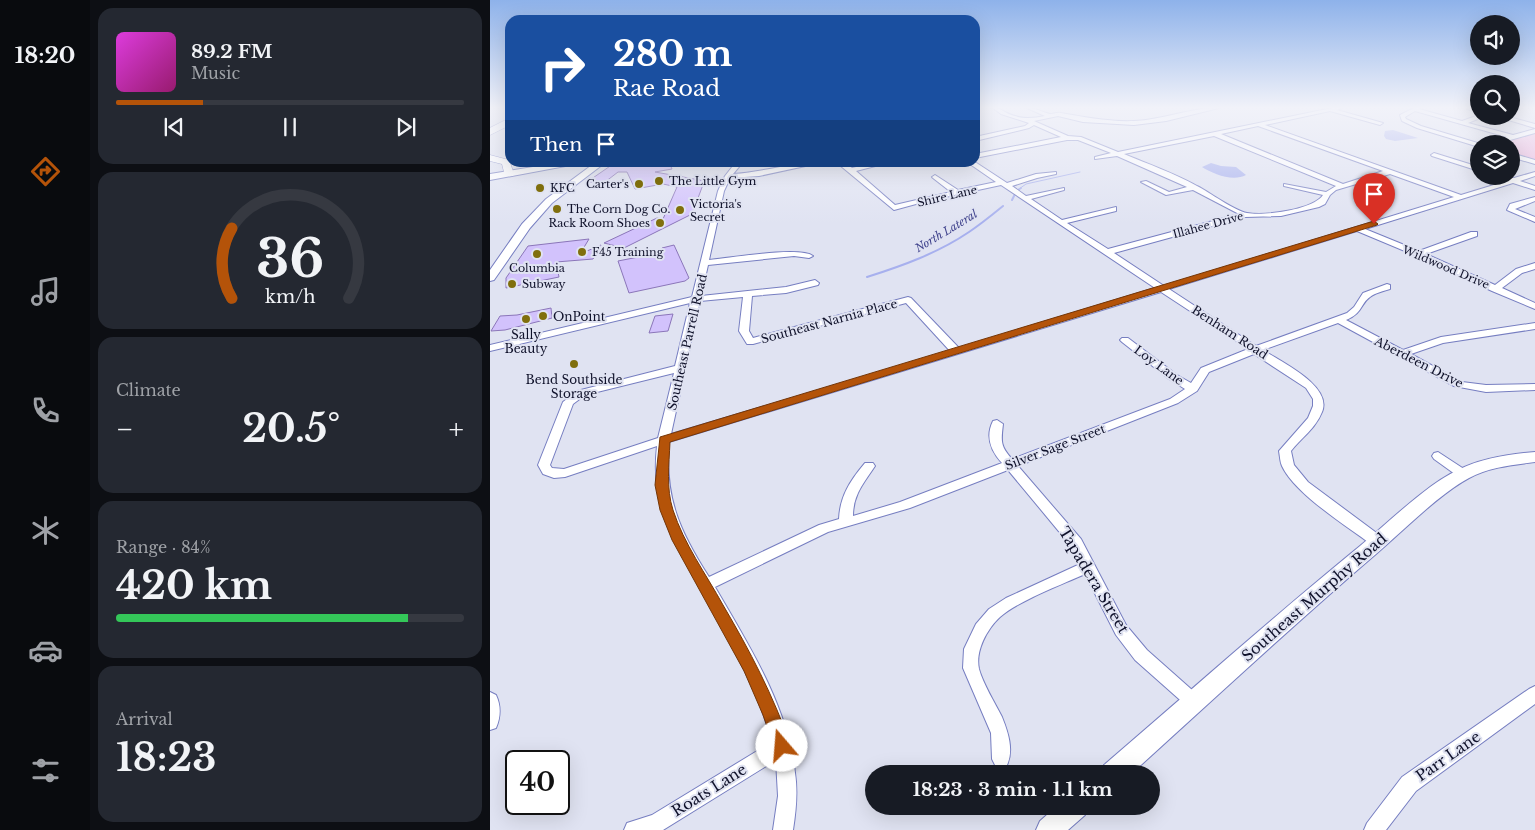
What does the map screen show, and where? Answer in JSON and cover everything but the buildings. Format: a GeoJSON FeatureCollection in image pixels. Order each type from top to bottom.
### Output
{"type":"FeatureCollection","features":[{"type":"Feature","properties":{"kind":"highway"},"geometry":{"type":"LineString","coordinates":[[490,159],[501,164],[506,175]]}},
{"type":"Feature","properties":{"kind":"main road"},"geometry":{"type":"LineString","coordinates":[[490,177],[556,167]]}},
{"type":"Feature","properties":{"kind":"main road"},"geometry":{"type":"LineString","coordinates":[[492,274],[526,226],[549,201],[595,167]]}},
{"type":"Feature","properties":{"kind":"main road","name":"Southeast Murphy Road"},"geometry":{"type":"LineString","coordinates":[[1123,765],[1378,541],[1444,486],[1464,474],[1496,462],[1535,458]]}},
{"type":"Feature","properties":{"kind":"main road"},"geometry":{"type":"LineString","coordinates":[[1049,830],[1066,815]]}},
{"type":"Feature","properties":{"kind":"street"},"geometry":{"type":"LineString","coordinates":[[980,155],[1022,147]]}},
{"type":"Feature","properties":{"kind":"street"},"geometry":{"type":"LineString","coordinates":[[1098,147],[1195,187],[1245,215]]}},
{"type":"Feature","properties":{"kind":"street"},"geometry":{"type":"LineString","coordinates":[[1097,158],[1153,147]]}},
{"type":"Feature","properties":{"kind":"street"},"geometry":{"type":"LineString","coordinates":[[1246,147],[1342,186]]}},
{"type":"Feature","properties":{"kind":"street"},"geometry":{"type":"LineString","coordinates":[[1319,147],[1461,197]]}},
{"type":"Feature","properties":{"kind":"street"},"geometry":{"type":"LineString","coordinates":[[1434,155],[1470,166]]}},
{"type":"Feature","properties":{"kind":"street"},"geometry":{"type":"LineString","coordinates":[[1520,158],[1535,162]]}},
{"type":"Feature","properties":{"kind":"street","name":"Southeast Parrell Road"},"geometry":{"type":"LineString","coordinates":[[736,167],[728,176],[722,191],[680,368],[664,440],[662,485],[667,510],[678,540],[706,585],[751,668],[772,715],[782,746],[787,787],[783,830]]}},
{"type":"Feature","properties":{"kind":"street"},"geometry":{"type":"LineString","coordinates":[[728,176],[759,174],[795,167]]}},
{"type":"Feature","properties":{"kind":"street"},"geometry":{"type":"LineString","coordinates":[[846,167],[851,170],[865,167]]}},
{"type":"Feature","properties":{"kind":"street","name":"Benham Road"},"geometry":{"type":"LineString","coordinates":[[977,167],[1257,349],[1310,386],[1318,398],[1319,410],[1312,421],[1285,451],[1288,465],[1296,476],[1313,492],[1378,541]]}},
{"type":"Feature","properties":{"kind":"street","name":"Shire Lane"},"geometry":{"type":"LineString","coordinates":[[851,170],[894,208],[926,199],[1054,174]]}},
{"type":"Feature","properties":{"kind":"street","name":"Illahee Drive"},"geometry":{"type":"LineString","coordinates":[[1108,252],[1245,215],[1281,214],[1307,207],[1322,202],[1326,194],[1342,186],[1388,172]]}},
{"type":"Feature","properties":{"kind":"street"},"geometry":{"type":"LineString","coordinates":[[1520,179],[1535,174]]}},
{"type":"Feature","properties":{"kind":"street"},"geometry":{"type":"LineString","coordinates":[[935,177],[957,193]]}},
{"type":"Feature","properties":{"kind":"street"},"geometry":{"type":"LineString","coordinates":[[1144,182],[1168,194],[1195,187]]}},
{"type":"Feature","properties":{"kind":"street"},"geometry":{"type":"LineString","coordinates":[[1520,183],[1535,188]]}},
{"type":"Feature","properties":{"kind":"street"},"geometry":{"type":"LineString","coordinates":[[1286,185],[1326,194]]}},
{"type":"Feature","properties":{"kind":"street"},"geometry":{"type":"LineString","coordinates":[[680,368],[572,398],[568,402],[544,465],[547,471],[554,474],[565,472],[664,440],[1501,185]]}},
{"type":"Feature","properties":{"kind":"street"},"geometry":{"type":"LineString","coordinates":[[1025,198],[1062,189]]}},
{"type":"Feature","properties":{"kind":"street"},"geometry":{"type":"LineString","coordinates":[[1535,199],[1514,206],[1511,210],[1535,220]]}},
{"type":"Feature","properties":{"kind":"street"},"geometry":{"type":"LineString","coordinates":[[1062,222],[1113,209]]}},
{"type":"Feature","properties":{"kind":"street","name":"Wildwood Drive"},"geometry":{"type":"LineString","coordinates":[[1358,228],[1535,306]]}},
{"type":"Feature","properties":{"kind":"street"},"geometry":{"type":"LineString","coordinates":[[1419,254],[1474,234]]}},
{"type":"Feature","properties":{"kind":"street"},"geometry":{"type":"LineString","coordinates":[[705,263],[794,254],[809,256]]}},
{"type":"Feature","properties":{"kind":"street"},"geometry":{"type":"LineString","coordinates":[[1495,288],[1519,271],[1535,266]]}},
{"type":"Feature","properties":{"kind":"street"},"geometry":{"type":"LineString","coordinates":[[490,348],[696,300],[786,290],[815,283]]}},
{"type":"Feature","properties":{"kind":"street","name":"Silver Sage Street"},"geometry":{"type":"LineString","coordinates":[[706,585],[824,528],[897,508],[1174,401],[1194,389],[1198,379],[1206,370],[1217,364],[1350,315],[1357,309],[1366,295],[1387,287]]}},
{"type":"Feature","properties":{"kind":"street","name":"Southeast Narnia Place"},"geometry":{"type":"LineString","coordinates":[[748,294],[744,331],[750,342],[908,300],[957,352]]}},
{"type":"Feature","properties":{"kind":"street","name":"Aberdeen Drive"},"geometry":{"type":"LineString","coordinates":[[1338,319],[1458,384],[1488,388],[1530,387]]}},
{"type":"Feature","properties":{"kind":"street"},"geometry":{"type":"LineString","coordinates":[[1402,354],[1441,340],[1535,326]]}},
{"type":"Feature","properties":{"kind":"street","name":"Loy Lane"},"geometry":{"type":"LineString","coordinates":[[1125,340],[1173,377],[1194,389]]}},
{"type":"Feature","properties":{"kind":"street"},"geometry":{"type":"LineString","coordinates":[[1530,387],[1535,398]]}},
{"type":"Feature","properties":{"kind":"street","name":"Tapadera Street"},"geometry":{"type":"LineString","coordinates":[[997,424],[995,442],[1000,453],[1076,543],[1121,630],[1141,655],[1194,702]]}},
{"type":"Feature","properties":{"kind":"street"},"geometry":{"type":"LineString","coordinates":[[1438,456],[1464,474]]}},
{"type":"Feature","properties":{"kind":"street"},"geometry":{"type":"LineString","coordinates":[[846,522],[846,503],[852,488],[869,466]]}},
{"type":"Feature","properties":{"kind":"street"},"geometry":{"type":"LineString","coordinates":[[1001,759],[1000,733],[971,668],[972,649],[981,629],[994,613],[1011,602],[1088,566]]}},
{"type":"Feature","properties":{"kind":"street","name":"Parr Lane"},"geometry":{"type":"LineString","coordinates":[[1374,830],[1409,784],[1535,694]]}},
{"type":"Feature","properties":{"kind":"street"},"geometry":{"type":"LineString","coordinates":[[490,700],[492,716],[490,722]]}},
{"type":"Feature","properties":{"kind":"street","name":"Roats Lane"},"geometry":{"type":"LineString","coordinates":[[634,830],[656,822],[782,746]]}},
{"type":"Feature","properties":{"kind":"shaded area"},"geometry":{"type":"Polygon","coordinates":[[[1520,147],[1535,147],[1535,161],[1520,157],[1520,147]]]}},
{"type":"Feature","properties":{"kind":"water"},"geometry":{"type":"Polygon","coordinates":[[[1211,163],[1236,167],[1246,175],[1235,178],[1229,177],[1202,167],[1211,163]]]}},
{"type":"Feature","properties":{"kind":"waterway","name":"North Lateral"},"geometry":{"type":"LineString","coordinates":[[1019,189],[1026,184],[1080,172]]}},
{"type":"Feature","properties":{"kind":"waterway","name":"North Lateral"},"geometry":{"type":"LineString","coordinates":[[1012,200],[1015,194]]}},
{"type":"Feature","properties":{"kind":"waterway","name":"North Lateral"},"geometry":{"type":"LineString","coordinates":[[867,277],[932,253],[957,240],[1003,206]]}},
{"type":"Feature","properties":{"kind":"place","name":"The Little Gym"},"geometry":{"type":"Point","coordinates":[659,181]}},
{"type":"Feature","properties":{"kind":"place","name":"Carter's"},"geometry":{"type":"Point","coordinates":[639,184]}},
{"type":"Feature","properties":{"kind":"place","name":"KFC"},"geometry":{"type":"Point","coordinates":[540,188]}},
{"type":"Feature","properties":{"kind":"place","name":"The Corn Dog Co."},"geometry":{"type":"Point","coordinates":[557,209]}},
{"type":"Feature","properties":{"kind":"place","name":"Victoria's Secret"},"geometry":{"type":"Point","coordinates":[680,210]}},
{"type":"Feature","properties":{"kind":"place","name":"Rack Room Shoes"},"geometry":{"type":"Point","coordinates":[660,223]}},
{"type":"Feature","properties":{"kind":"place","name":"F45 Training"},"geometry":{"type":"Point","coordinates":[582,252]}},
{"type":"Feature","properties":{"kind":"place","name":"Columbia"},"geometry":{"type":"Point","coordinates":[537,254]}},
{"type":"Feature","properties":{"kind":"place","name":"Subway"},"geometry":{"type":"Point","coordinates":[512,284]}},
{"type":"Feature","properties":{"kind":"place","name":"OnPoint"},"geometry":{"type":"Point","coordinates":[543,316]}},
{"type":"Feature","properties":{"kind":"place","name":"Sally Beauty"},"geometry":{"type":"Point","coordinates":[526,319]}},
{"type":"Feature","properties":{"kind":"place","name":"Bend Southside Storage"},"geometry":{"type":"Point","coordinates":[574,364]}},
{"type":"Feature","properties":{"kind":"route"},"geometry":{"type":"LineString","coordinates":[[782,746],[772,715],[751,668],[706,585],[678,540],[667,510],[662,485],[664,440],[1374,224]]}}]}
